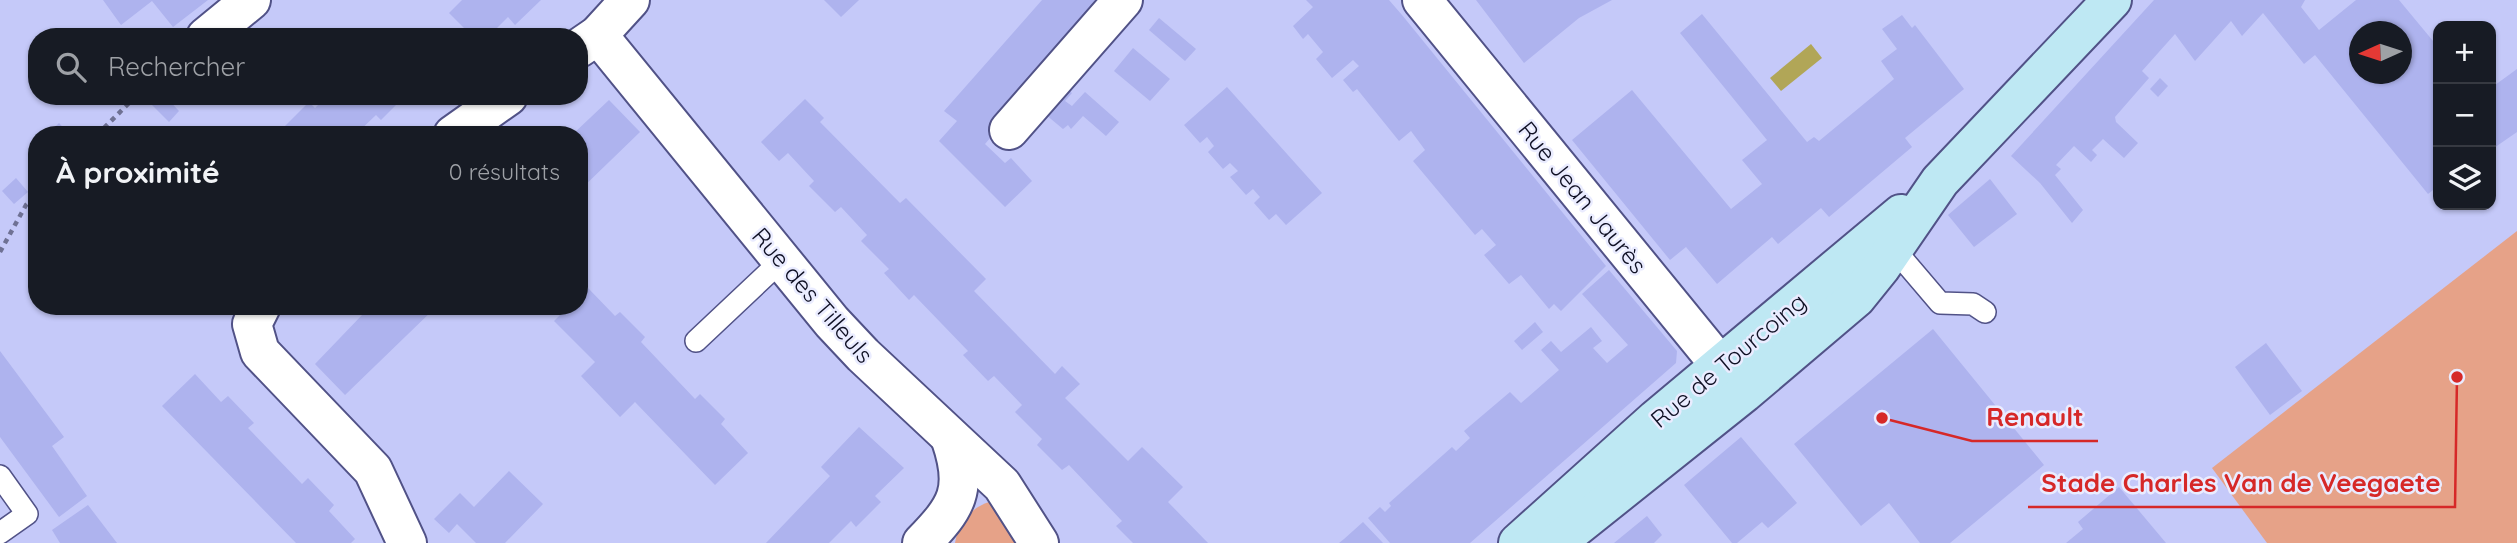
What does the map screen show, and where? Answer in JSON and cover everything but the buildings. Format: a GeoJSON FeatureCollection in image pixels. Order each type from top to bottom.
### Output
{"type":"FeatureCollection","features":[{"type":"Feature","properties":{"kind":"main road","name":"Rue de Tourcoing"},"geometry":{"type":"LineString","coordinates":[[1529,543],[1732,379],[1887,240],[2112,0]]}},
{"type":"Feature","properties":{"kind":"street"},"geometry":{"type":"LineString","coordinates":[[217,28],[251,0]]}},
{"type":"Feature","properties":{"kind":"street"},"geometry":{"type":"LineString","coordinates":[[589,41],[630,0]]}},
{"type":"Feature","properties":{"kind":"street"},"geometry":{"type":"LineString","coordinates":[[1009,130],[1123,0]]}},
{"type":"Feature","properties":{"kind":"street","name":"Rue Jean Jaurès"},"geometry":{"type":"LineString","coordinates":[[1422,0],[1732,379]]}},
{"type":"Feature","properties":{"kind":"street","name":"Rue des Tilleuls"},"geometry":{"type":"LineString","coordinates":[[589,41],[863,355],[1002,485],[1039,543]]}},
{"type":"Feature","properties":{"kind":"street"},"geometry":{"type":"LineString","coordinates":[[466,126],[495,105]]}},
{"type":"Feature","properties":{"kind":"street"},"geometry":{"type":"LineString","coordinates":[[256,315],[252,324],[260,352],[373,470],[407,543]]}},
{"type":"Feature","properties":{"kind":"street"},"geometry":{"type":"LineString","coordinates":[[922,543],[957,500],[961,481],[951,440]]}},
{"type":"Feature","properties":{"kind":"lane"},"geometry":{"type":"LineString","coordinates":[[1887,240],[1940,303],[1973,304],[1985,312]]}},
{"type":"Feature","properties":{"kind":"lane"},"geometry":{"type":"LineString","coordinates":[[696,341],[781,261]]}},
{"type":"Feature","properties":{"kind":"lane"},"geometry":{"type":"LineString","coordinates":[[0,476],[27,514],[0,533],[7,543]]}},
{"type":"Feature","properties":{"kind":"path"},"geometry":{"type":"LineString","coordinates":[[106,126],[127,105]]}},
{"type":"Feature","properties":{"kind":"path"},"geometry":{"type":"LineString","coordinates":[[0,252],[28,203]]}},
{"type":"Feature","properties":{"kind":"shaded area"},"geometry":{"type":"Polygon","coordinates":[[[1811,44],[1822,58],[1781,91],[1770,78],[1811,44]]]}},
{"type":"Feature","properties":{"kind":"shaded area"},"geometry":{"type":"Polygon","coordinates":[[[2517,231],[2517,543],[2267,543],[2212,468],[2517,231]]]}},
{"type":"Feature","properties":{"kind":"shaded area"},"geometry":{"type":"Polygon","coordinates":[[[989,502],[998,505],[1025,543],[955,543],[966,518],[976,508],[989,502]]]}},
{"type":"Feature","properties":{"kind":"place","name":"Stade Charles Van de Veegaete"},"geometry":{"type":"Point","coordinates":[2457,377]}},
{"type":"Feature","properties":{"kind":"place","name":"Renault"},"geometry":{"type":"Point","coordinates":[1882,418]}}]}
